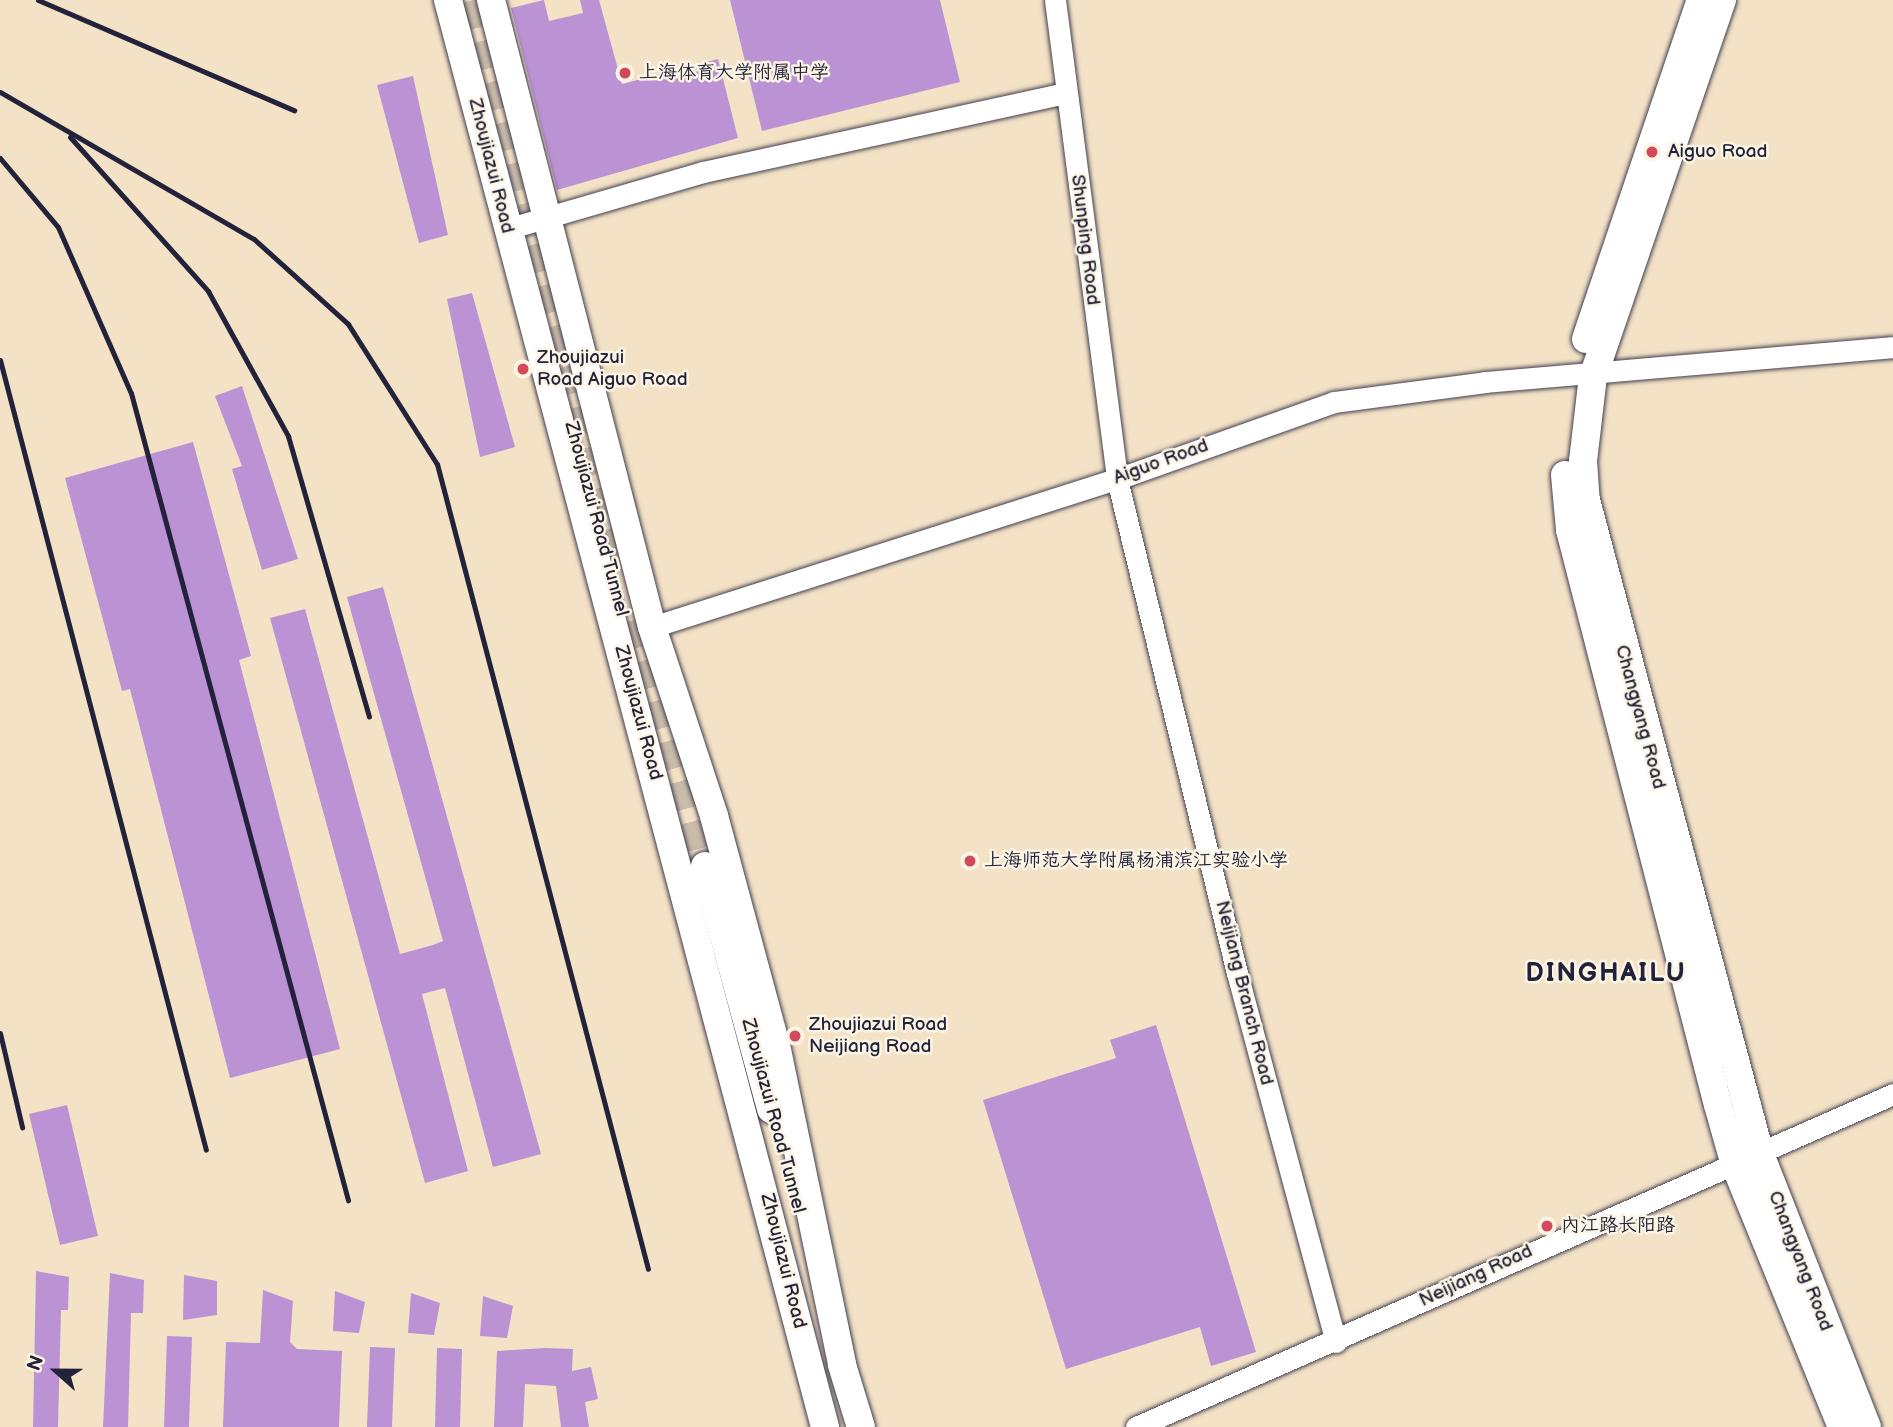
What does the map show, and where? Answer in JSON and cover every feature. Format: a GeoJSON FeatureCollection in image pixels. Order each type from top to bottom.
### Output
{"type":"FeatureCollection","features":[{"type":"Feature","properties":{"kind":"main road","name":"Zhoujiazui Road"},"geometry":{"type":"LineString","coordinates":[[448,0],[507,229],[692,865],[825,1427]]}},
{"type":"Feature","properties":{"kind":"main road","name":"Zhoujiazui Road"},"geometry":{"type":"LineString","coordinates":[[491,0],[545,220],[652,627],[714,816],[776,1045],[842,1365],[861,1427]]}},
{"type":"Feature","properties":{"kind":"main road","name":"Changyang Road"},"geometry":{"type":"LineString","coordinates":[[1701,0],[1584,376],[1583,461],[1594,542],[1748,1160],[1842,1427]]}},
{"type":"Feature","properties":{"kind":"main road","name":"Changyang Road"},"geometry":{"type":"LineString","coordinates":[[1584,376],[1722,0]]}},
{"type":"Feature","properties":{"kind":"main road","name":"Zhoujiazui Road Tunnel"},"geometry":{"type":"LineString","coordinates":[[528,257],[692,865],[842,1365]]}},
{"type":"Feature","properties":{"kind":"main road","name":"Changyang Road"},"geometry":{"type":"LineString","coordinates":[[1748,1160],[1867,1427]]}},
{"type":"Feature","properties":{"kind":"street","name":"Shunping Road"},"geometry":{"type":"LineString","coordinates":[[1055,0],[1116,479]]}},
{"type":"Feature","properties":{"kind":"street"},"geometry":{"type":"LineString","coordinates":[[507,229],[703,172],[1066,93]]}},
{"type":"Feature","properties":{"kind":"street","name":"Aiguo Road"},"geometry":{"type":"LineString","coordinates":[[652,627],[1116,479],[1334,402],[1893,347]]}},
{"type":"Feature","properties":{"kind":"street","name":"Neijiang Branch Road"},"geometry":{"type":"LineString","coordinates":[[1116,479],[1237,974],[1336,1342]]}},
{"type":"Feature","properties":{"kind":"street","name":"Neijiang Road"},"geometry":{"type":"LineString","coordinates":[[1136,1427],[1336,1342],[1555,1238],[1748,1160],[1893,1094]]}},
{"type":"Feature","properties":{"kind":"building","name":"上海体育大学附属中学"},"geometry":{"type":"Polygon","coordinates":[[[544,0],[549,21],[583,13],[580,0],[599,0],[622,84],[718,59],[738,138],[557,190],[511,8],[544,0]]]}},
{"type":"Feature","properties":{"kind":"building"},"geometry":{"type":"Polygon","coordinates":[[[730,0],[940,0],[960,82],[762,131],[730,0]]]}},
{"type":"Feature","properties":{"kind":"building"},"geometry":{"type":"Polygon","coordinates":[[[413,76],[448,235],[419,243],[377,85],[413,76]]]}},
{"type":"Feature","properties":{"kind":"building"},"geometry":{"type":"Polygon","coordinates":[[[472,293],[515,447],[480,457],[447,299],[472,293]]]}},
{"type":"Feature","properties":{"kind":"building"},"geometry":{"type":"Polygon","coordinates":[[[242,386],[298,559],[262,570],[232,469],[242,466],[215,396],[242,386]]]}},
{"type":"Feature","properties":{"kind":"building"},"geometry":{"type":"Polygon","coordinates":[[[193,442],[251,656],[239,660],[340,1049],[230,1078],[130,689],[122,691],[65,478],[193,442]]]}},
{"type":"Feature","properties":{"kind":"building"},"geometry":{"type":"Polygon","coordinates":[[[383,587],[541,1154],[493,1167],[445,988],[422,994],[468,1171],[425,1183],[270,618],[305,609],[400,954],[433,945],[443,941],[347,597],[383,587]]]}},
{"type":"Feature","properties":{"kind":"building"},"geometry":{"type":"Polygon","coordinates":[[[1156,1025],[1256,1352],[1211,1366],[1200,1327],[1066,1369],[983,1100],[1116,1058],[1110,1040],[1156,1025]]]}},
{"type":"Feature","properties":{"kind":"building"},"geometry":{"type":"Polygon","coordinates":[[[67,1105],[98,1236],[60,1245],[29,1114],[67,1105]]]}},
{"type":"Feature","properties":{"kind":"building"},"geometry":{"type":"Polygon","coordinates":[[[36,1271],[69,1277],[68,1310],[61,1310],[58,1427],[33,1427],[36,1271]]]}},
{"type":"Feature","properties":{"kind":"building"},"geometry":{"type":"Polygon","coordinates":[[[110,1273],[144,1280],[143,1313],[131,1313],[128,1427],[103,1427],[110,1273]]]}},
{"type":"Feature","properties":{"kind":"building"},"geometry":{"type":"Polygon","coordinates":[[[184,1275],[217,1281],[217,1315],[183,1320],[184,1275]]]}},
{"type":"Feature","properties":{"kind":"building"},"geometry":{"type":"Polygon","coordinates":[[[263,1290],[293,1301],[290,1342],[297,1349],[342,1351],[339,1427],[223,1427],[226,1342],[260,1343],[263,1290]]]}},
{"type":"Feature","properties":{"kind":"building"},"geometry":{"type":"Polygon","coordinates":[[[335,1291],[365,1302],[359,1333],[333,1331],[335,1291]]]}},
{"type":"Feature","properties":{"kind":"building"},"geometry":{"type":"Polygon","coordinates":[[[411,1293],[440,1303],[434,1335],[408,1333],[411,1293]]]}},
{"type":"Feature","properties":{"kind":"building"},"geometry":{"type":"Polygon","coordinates":[[[483,1296],[513,1306],[507,1338],[480,1336],[483,1296]]]}},
{"type":"Feature","properties":{"kind":"building"},"geometry":{"type":"Polygon","coordinates":[[[167,1336],[192,1337],[189,1427],[164,1427],[167,1336]]]}},
{"type":"Feature","properties":{"kind":"building"},"geometry":{"type":"Polygon","coordinates":[[[370,1347],[395,1348],[392,1427],[367,1427],[370,1347]]]}},
{"type":"Feature","properties":{"kind":"building"},"geometry":{"type":"Polygon","coordinates":[[[437,1348],[462,1349],[460,1427],[435,1427],[437,1348]]]}},
{"type":"Feature","properties":{"kind":"building"},"geometry":{"type":"Polygon","coordinates":[[[573,1349],[572,1371],[591,1367],[598,1399],[585,1402],[589,1427],[561,1427],[556,1386],[525,1384],[523,1427],[494,1427],[497,1351],[573,1349]]]}},
{"type":"Feature","properties":{"kind":"tunnel"},"geometry":{"type":"LineString","coordinates":[[473,0],[623,567]]}},
{"type":"Feature","properties":{"kind":"tunnel"},"geometry":{"type":"LineString","coordinates":[[637,619],[705,866]]}},
{"type":"Feature","properties":{"kind":"railway"},"geometry":{"type":"LineString","coordinates":[[38,0],[294,110]]}},
{"type":"Feature","properties":{"kind":"railway"},"geometry":{"type":"LineString","coordinates":[[0,92],[254,239],[348,324],[437,464],[648,1269]]}},
{"type":"Feature","properties":{"kind":"railway"},"geometry":{"type":"LineString","coordinates":[[70,137],[208,291],[288,436],[369,717]]}},
{"type":"Feature","properties":{"kind":"railway"},"geometry":{"type":"LineString","coordinates":[[0,158],[58,227],[131,393],[348,1200]]}},
{"type":"Feature","properties":{"kind":"railway"},"geometry":{"type":"LineString","coordinates":[[0,360],[206,1150]]}},
{"type":"Feature","properties":{"kind":"railway"},"geometry":{"type":"LineString","coordinates":[[0,1033],[22,1127]]}},
{"type":"Feature","properties":{"kind":"place","name":"上海体育大学附属中学"},"geometry":{"type":"Point","coordinates":[625,73]}},
{"type":"Feature","properties":{"kind":"place","name":"Aiguo Road"},"geometry":{"type":"Point","coordinates":[1652,152]}},
{"type":"Feature","properties":{"kind":"place","name":"Zhoujiazui Road Aiguo Road"},"geometry":{"type":"Point","coordinates":[523,369]}},
{"type":"Feature","properties":{"kind":"place","name":"上海师范大学附属杨浦滨江实验小学"},"geometry":{"type":"Point","coordinates":[970,861]}},
{"type":"Feature","properties":{"kind":"place","name":"Zhoujiazui Road Neijiang Road"},"geometry":{"type":"Point","coordinates":[795,1036]}},
{"type":"Feature","properties":{"kind":"place","name":"内江路长阳路"},"geometry":{"type":"Point","coordinates":[1547,1226]}},
{"type":"Feature","properties":{"kind":"district","name":"DINGHAILU"},"geometry":{"type":"Point","coordinates":[1606,974]}}]}
